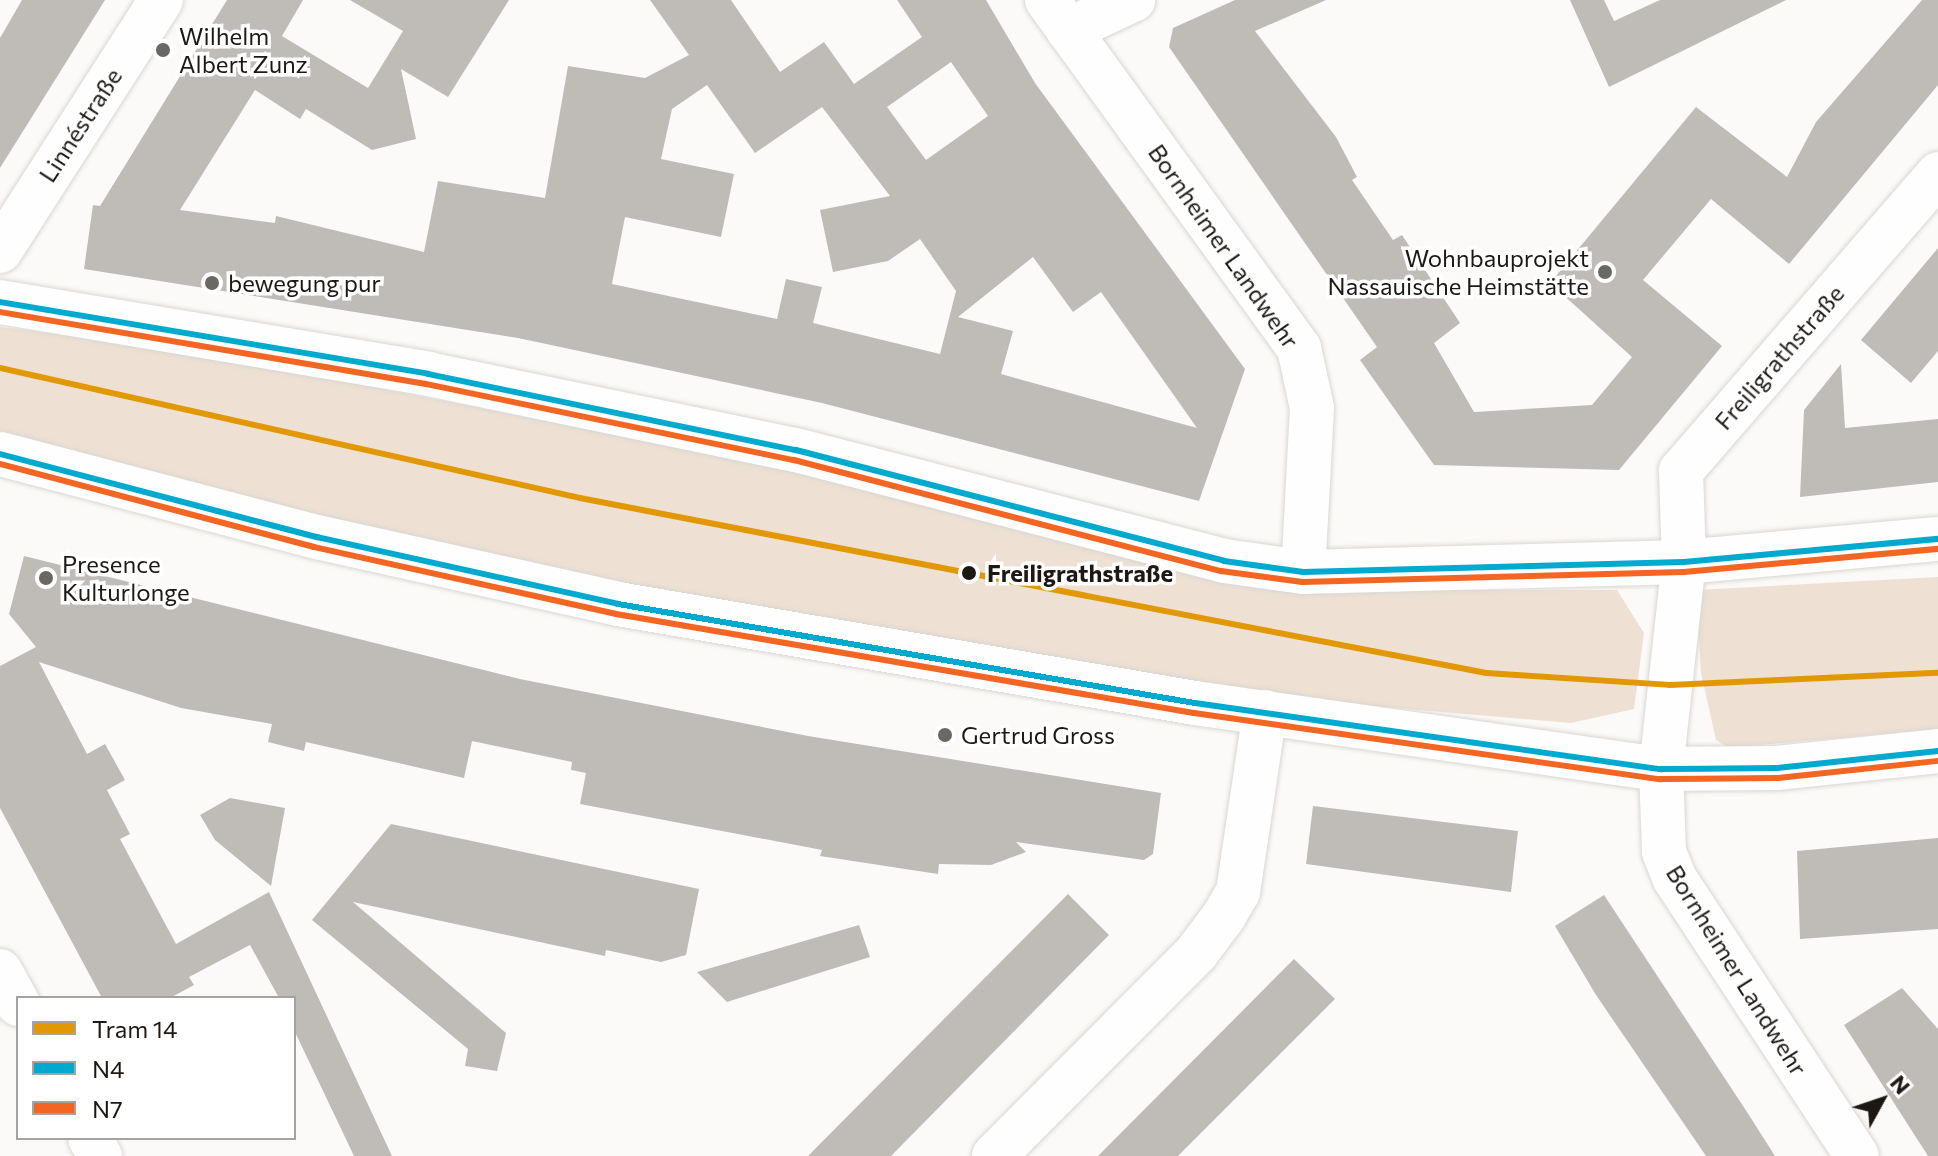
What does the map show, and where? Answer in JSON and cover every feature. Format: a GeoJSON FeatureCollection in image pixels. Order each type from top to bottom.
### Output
{"type":"FeatureCollection","features":[{"type":"Feature","properties":{"kind":"main road","name":"Linnéstraße"},"geometry":{"type":"LineString","coordinates":[[0,251],[161,0]]}},
{"type":"Feature","properties":{"kind":"main road"},"geometry":{"type":"LineString","coordinates":[[1058,15],[1133,0]]}},
{"type":"Feature","properties":{"kind":"main road","name":"Bornheimer Landwehr"},"geometry":{"type":"LineString","coordinates":[[1058,15],[1299,348],[1312,408],[1303,572]]}},
{"type":"Feature","properties":{"kind":"main road","name":"Freiligrathstraße"},"geometry":{"type":"LineString","coordinates":[[1661,769],[1684,562],[1681,471],[1938,174]]}},
{"type":"Feature","properties":{"kind":"main road"},"geometry":{"type":"LineString","coordinates":[[0,302],[428,374],[796,450],[1224,561],[1303,572],[1684,562],[1938,539]]}},
{"type":"Feature","properties":{"kind":"main road"},"geometry":{"type":"LineString","coordinates":[[0,454],[317,537],[618,604],[1265,712],[1661,769],[1777,768],[1938,751]]}},
{"type":"Feature","properties":{"kind":"main road"},"geometry":{"type":"LineString","coordinates":[[994,1156],[1197,952],[1224,916],[1238,892],[1265,712]]}},
{"type":"Feature","properties":{"kind":"main road","name":"Bornheimer Landwehr"},"geometry":{"type":"LineString","coordinates":[[1661,769],[1664,852],[1675,879],[1857,1156]]}},
{"type":"Feature","properties":{"kind":"main road"},"geometry":{"type":"LineString","coordinates":[[0,971],[16,1000]]}},
{"type":"Feature","properties":{"kind":"shaded area"},"geometry":{"type":"Polygon","coordinates":[[[0,327],[169,347],[848,480],[1325,590],[1617,590],[1644,633],[1634,709],[1571,723],[1313,701],[682,599],[74,462],[0,441],[0,327]]]}},
{"type":"Feature","properties":{"kind":"shaded area"},"geometry":{"type":"Polygon","coordinates":[[[1938,577],[1938,729],[1729,748],[1716,740],[1701,673],[1696,590],[1938,577]]]}},
{"type":"Feature","properties":{"kind":"building"},"geometry":{"type":"Polygon","coordinates":[[[22,0],[105,0],[0,168],[0,38],[22,0]]]}},
{"type":"Feature","properties":{"kind":"building"},"geometry":{"type":"Polygon","coordinates":[[[227,0],[303,0],[282,36],[368,88],[403,31],[350,0],[509,0],[448,97],[401,69],[416,139],[372,150],[306,109],[300,119],[255,90],[180,210],[275,223],[276,216],[424,252],[438,181],[545,198],[568,66],[645,78],[689,55],[650,0],[731,0],[780,72],[824,42],[854,84],[922,37],[897,0],[986,0],[1035,83],[1245,369],[1199,501],[822,403],[518,338],[84,269],[93,205],[100,206],[227,0]],[[951,62],[887,107],[926,160],[988,116],[951,62]],[[707,85],[672,109],[661,159],[734,174],[721,237],[625,217],[612,284],[777,319],[786,279],[822,287],[813,323],[940,354],[956,291],[920,239],[888,261],[833,272],[820,210],[890,196],[822,107],[755,153],[707,85]],[[1033,257],[958,317],[1013,331],[1001,374],[1197,428],[1101,292],[1073,312],[1033,257]]]}},
{"type":"Feature","properties":{"kind":"building"},"geometry":{"type":"Polygon","coordinates":[[[1235,0],[1326,0],[1255,31],[1336,137],[1357,177],[1352,180],[1393,240],[1402,235],[1460,323],[1434,343],[1474,412],[1592,405],[1632,357],[1550,283],[1696,107],[1787,177],[1816,122],[1922,0],[1938,0],[1938,85],[1789,264],[1711,199],[1643,280],[1722,346],[1619,470],[1434,465],[1360,360],[1377,347],[1169,47],[1173,28],[1235,0]]]}},
{"type":"Feature","properties":{"kind":"building"},"geometry":{"type":"Polygon","coordinates":[[[1570,0],[1604,0],[1614,21],[1660,0],[1786,0],[1609,87],[1570,0]]]}},
{"type":"Feature","properties":{"kind":"building"},"geometry":{"type":"Polygon","coordinates":[[[1938,248],[1938,351],[1911,383],[1861,340],[1938,248]]]}},
{"type":"Feature","properties":{"kind":"building"},"geometry":{"type":"Polygon","coordinates":[[[1841,364],[1845,428],[1938,419],[1938,482],[1800,497],[1804,410],[1841,364]]]}},
{"type":"Feature","properties":{"kind":"building"},"geometry":{"type":"Polygon","coordinates":[[[24,556],[520,679],[808,736],[1161,793],[1153,854],[1144,860],[1016,842],[1026,852],[991,865],[939,864],[938,874],[820,856],[822,850],[580,804],[586,773],[571,770],[572,762],[472,741],[464,778],[306,742],[304,751],[268,742],[272,724],[181,708],[39,662],[87,754],[105,744],[125,780],[107,790],[130,834],[120,839],[176,944],[269,892],[392,1156],[354,1156],[296,1034],[296,996],[278,996],[250,945],[189,977],[194,985],[174,996],[101,996],[0,808],[0,666],[36,647],[9,614],[24,556]]]}},
{"type":"Feature","properties":{"kind":"building"},"geometry":{"type":"Polygon","coordinates":[[[230,798],[285,808],[271,886],[215,840],[200,815],[230,798]]]}},
{"type":"Feature","properties":{"kind":"building"},"geometry":{"type":"Polygon","coordinates":[[[1313,806],[1518,831],[1511,892],[1306,864],[1313,806]]]}},
{"type":"Feature","properties":{"kind":"building"},"geometry":{"type":"Polygon","coordinates":[[[391,824],[699,889],[686,955],[661,962],[606,950],[605,956],[353,902],[506,1033],[497,1071],[465,1066],[468,1049],[312,920],[391,824]]]}},
{"type":"Feature","properties":{"kind":"building"},"geometry":{"type":"Polygon","coordinates":[[[1938,838],[1938,929],[1800,939],[1797,851],[1938,838]]]}},
{"type":"Feature","properties":{"kind":"building"},"geometry":{"type":"Polygon","coordinates":[[[1068,894],[1109,935],[891,1156],[808,1156],[1068,894]]]}},
{"type":"Feature","properties":{"kind":"building"},"geometry":{"type":"Polygon","coordinates":[[[1604,895],[1775,1156],[1706,1156],[1596,995],[1555,926],[1604,895]]]}},
{"type":"Feature","properties":{"kind":"building"},"geometry":{"type":"Polygon","coordinates":[[[859,925],[870,957],[727,1002],[697,972],[859,925]]]}},
{"type":"Feature","properties":{"kind":"building"},"geometry":{"type":"Polygon","coordinates":[[[1294,959],[1335,999],[1178,1156],[1098,1156],[1294,959]]]}},
{"type":"Feature","properties":{"kind":"building"},"geometry":{"type":"Polygon","coordinates":[[[1902,988],[1938,1029],[1938,1156],[1928,1156],[1844,1025],[1902,988]]]}},
{"type":"Feature","properties":{"kind":"tram line","name":"14"},"geometry":{"type":"LineString","coordinates":[[0,368],[580,498],[1486,673],[1670,685],[1938,673]]}},
{"type":"Feature","properties":{"kind":"transit line","name":"N4"},"geometry":{"type":"LineString","coordinates":[[0,302],[428,374],[796,450],[1224,561],[1303,572],[1684,562],[1938,539]]}},
{"type":"Feature","properties":{"kind":"transit line","name":"N7"},"geometry":{"type":"LineString","coordinates":[[0,312],[426,384],[794,460],[1221,571],[1302,582],[1684,572],[1938,549]]}},
{"type":"Feature","properties":{"kind":"transit line","name":"N4"},"geometry":{"type":"LineString","coordinates":[[0,454],[317,537],[618,604],[1195,703],[1661,769],[1777,768],[1938,751]]}},
{"type":"Feature","properties":{"kind":"transit line","name":"N7"},"geometry":{"type":"LineString","coordinates":[[0,464],[314,547],[616,614],[1194,713],[1660,779],[1778,778],[1938,761]]}},
{"type":"Feature","properties":{"kind":"place","name":"Wilhelm Albert Zunz"},"geometry":{"type":"Point","coordinates":[163,50]}},
{"type":"Feature","properties":{"kind":"place","name":"Wohnbauprojekt Nassauische Heimstätte"},"geometry":{"type":"Point","coordinates":[1605,272]}},
{"type":"Feature","properties":{"kind":"place","name":"bewegung pur"},"geometry":{"type":"Point","coordinates":[212,283]}},
{"type":"Feature","properties":{"kind":"place","name":"Freiligrathstraße"},"geometry":{"type":"Point","coordinates":[969,573]}},
{"type":"Feature","properties":{"kind":"place","name":"Presence Kulturlonge"},"geometry":{"type":"Point","coordinates":[46,578]}},
{"type":"Feature","properties":{"kind":"place","name":"Gertrud Gross"},"geometry":{"type":"Point","coordinates":[945,735]}}]}
